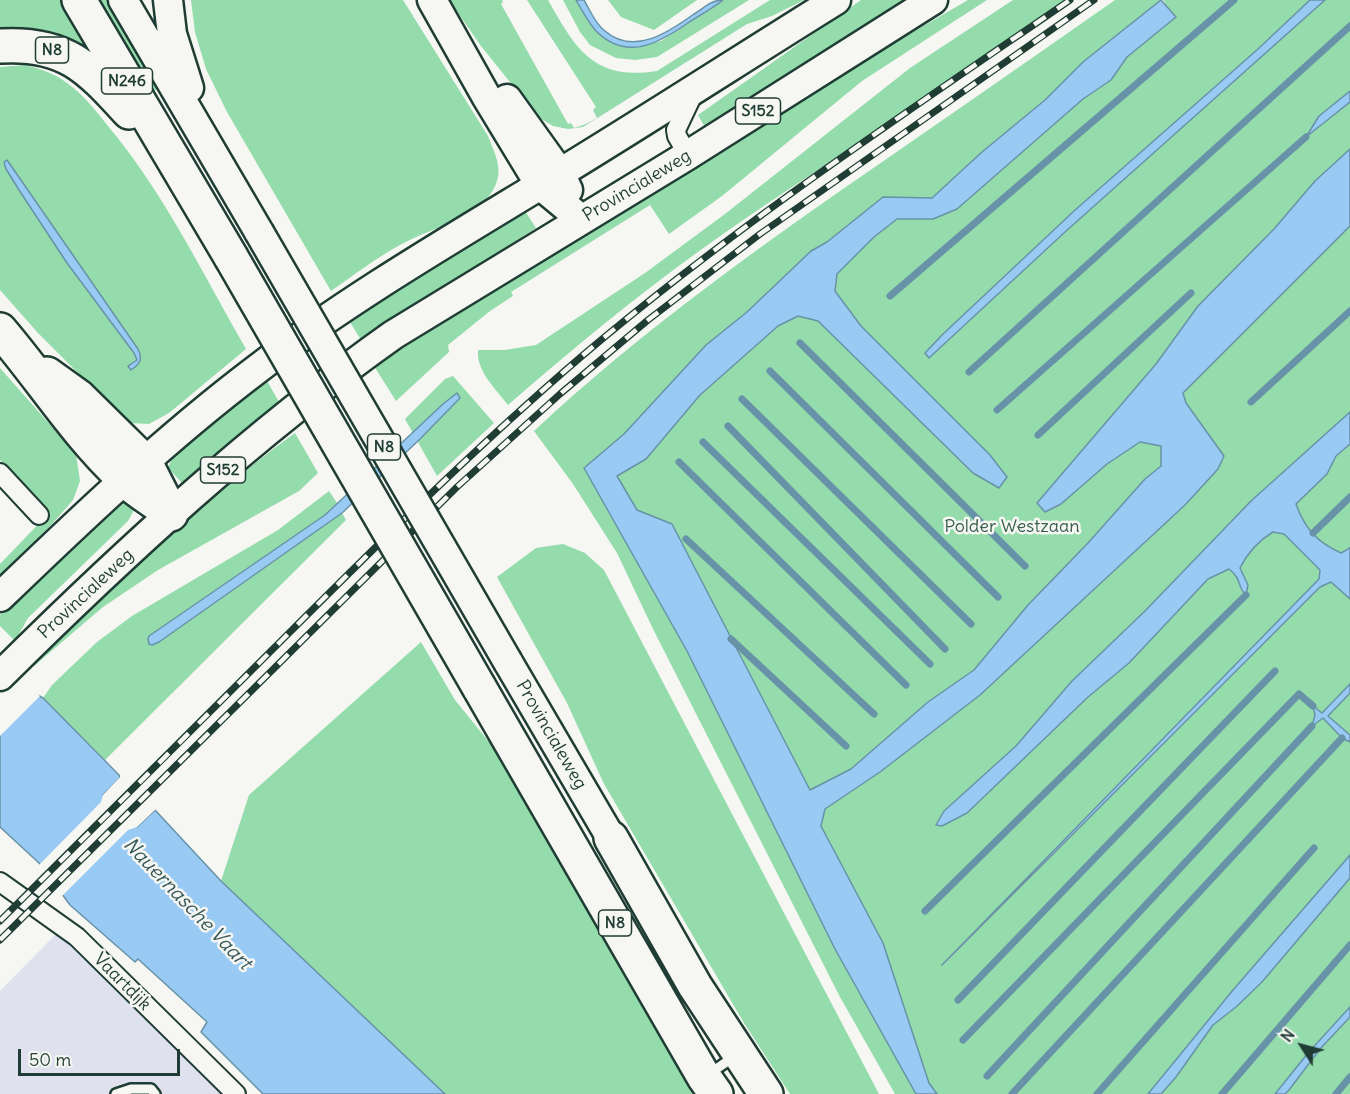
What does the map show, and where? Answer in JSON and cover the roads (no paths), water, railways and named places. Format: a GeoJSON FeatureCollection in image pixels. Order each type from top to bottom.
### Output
{"type":"FeatureCollection","features":[{"type":"Feature","properties":{"kind":"highway","name":"N246"},"geometry":{"type":"LineString","coordinates":[[79,0],[175,162]]}},
{"type":"Feature","properties":{"kind":"highway","name":"N8"},"geometry":{"type":"LineString","coordinates":[[0,45],[22,44],[53,50],[74,60],[97,77],[175,162],[710,1085]]}},
{"type":"Feature","properties":{"kind":"highway"},"geometry":{"type":"LineString","coordinates":[[10,342],[68,418],[135,471],[171,514]]}},
{"type":"Feature","properties":{"kind":"highway","name":"Provincialeweg"},"geometry":{"type":"LineString","coordinates":[[611,838],[695,986],[766,1094]]}},
{"type":"Feature","properties":{"kind":"main road","name":"Provincialeweg"},"geometry":{"type":"LineString","coordinates":[[123,0],[611,838]]}},
{"type":"Feature","properties":{"kind":"main road","name":"N8"},"geometry":{"type":"LineString","coordinates":[[168,0],[172,34],[204,136]]}},
{"type":"Feature","properties":{"kind":"main road"},"geometry":{"type":"LineString","coordinates":[[0,597],[135,471],[255,371],[312,330],[386,279],[836,0]]}},
{"type":"Feature","properties":{"kind":"main road","name":"Provincialeweg"},"geometry":{"type":"LineString","coordinates":[[5,671],[171,514],[274,425],[393,335],[933,0]]}},
{"type":"Feature","properties":{"kind":"main road"},"geometry":{"type":"LineString","coordinates":[[433,2],[486,96],[581,219]]}},
{"type":"Feature","properties":{"kind":"street"},"geometry":{"type":"LineString","coordinates":[[688,154],[676,136],[676,130],[697,87]]}},
{"type":"Feature","properties":{"kind":"street"},"geometry":{"type":"LineString","coordinates":[[0,472],[39,515]]}},
{"type":"Feature","properties":{"kind":"street","name":"Vaartdijk"},"geometry":{"type":"LineString","coordinates":[[0,882],[76,937],[236,1094]]}},
{"type":"Feature","properties":{"kind":"lane"},"geometry":{"type":"LineString","coordinates":[[710,1085],[739,1054]]}},
{"type":"Feature","properties":{"kind":"lane"},"geometry":{"type":"LineString","coordinates":[[116,1094],[131,1089],[151,1089],[155,1094]]}},
{"type":"Feature","properties":{"kind":"water"},"geometry":{"type":"Polygon","coordinates":[[[576,0],[584,0],[596,21],[605,31],[616,38],[639,41],[662,34],[715,1],[723,0],[666,37],[643,46],[631,47],[619,46],[596,31],[576,0]]]}},
{"type":"Feature","properties":{"kind":"water"},"geometry":{"type":"Polygon","coordinates":[[[1161,0],[1176,17],[1127,57],[1111,80],[1083,99],[957,209],[933,219],[897,219],[874,237],[837,274],[835,291],[861,326],[990,455],[1007,477],[999,488],[973,473],[818,321],[798,316],[778,326],[700,395],[646,459],[617,476],[637,510],[672,524],[810,790],[851,769],[928,702],[974,670],[1028,605],[1145,479],[1161,466],[1161,446],[1140,442],[1107,464],[1061,504],[1045,512],[1037,503],[1156,364],[1198,306],[1274,229],[1315,181],[1350,149],[1350,226],[1183,393],[1186,403],[1224,456],[1218,469],[1185,505],[980,695],[880,772],[825,809],[821,826],[883,943],[929,1083],[937,1094],[916,1094],[835,949],[687,651],[584,468],[624,434],[706,345],[747,312],[811,251],[827,242],[883,197],[932,198],[982,152],[1045,100],[1083,62],[1161,0]]]}},
{"type":"Feature","properties":{"kind":"water"},"geometry":{"type":"Polygon","coordinates":[[[1310,0],[1325,0],[1065,232],[929,358],[925,353],[942,335],[1074,211],[1258,49],[1310,0]]]}},
{"type":"Feature","properties":{"kind":"water"},"geometry":{"type":"Polygon","coordinates":[[[1350,91],[1350,102],[1306,137],[1319,116],[1350,91]]]}},
{"type":"Feature","properties":{"kind":"water"},"geometry":{"type":"Polygon","coordinates":[[[7,160],[138,349],[140,361],[131,370],[128,366],[137,360],[134,353],[67,263],[6,169],[4,162],[7,160]]]}},
{"type":"Feature","properties":{"kind":"water"},"geometry":{"type":"Polygon","coordinates":[[[457,393],[460,398],[342,513],[159,642],[149,644],[149,636],[325,515],[457,393]]]}},
{"type":"Feature","properties":{"kind":"water"},"geometry":{"type":"Polygon","coordinates":[[[1350,412],[1350,444],[1336,456],[1327,474],[1296,504],[1308,528],[1325,544],[1341,553],[1350,548],[1350,599],[1331,582],[1320,587],[942,965],[1319,579],[1320,570],[1284,534],[1273,532],[1254,547],[1240,568],[1248,585],[1246,595],[1229,569],[1208,579],[1129,663],[1088,697],[967,813],[942,826],[936,825],[944,811],[1016,746],[1072,681],[1145,611],[1251,501],[1350,412]]]}},
{"type":"Feature","properties":{"kind":"water","name":"Nauernasche Vaart"},"geometry":{"type":"Polygon","coordinates":[[[0,667],[15,682],[43,698],[119,775],[120,778],[103,795],[137,827],[155,810],[221,881],[445,1094],[263,1094],[201,1032],[207,1022],[138,959],[135,962],[70,905],[39,863],[0,827],[0,667]]]}},
{"type":"Feature","properties":{"kind":"water"},"geometry":{"type":"Polygon","coordinates":[[[1350,684],[1350,693],[1328,716],[1350,735],[1350,742],[1342,738],[1323,718],[1312,726],[1315,715],[1313,706],[1322,713],[1350,684]]]}},
{"type":"Feature","properties":{"kind":"water"},"geometry":{"type":"Polygon","coordinates":[[[1350,855],[1350,878],[1262,982],[1213,1025],[1161,1094],[1148,1094],[1233,990],[1350,855]]]}},
{"type":"Feature","properties":{"kind":"water"},"geometry":{"type":"Polygon","coordinates":[[[1350,1007],[1350,1017],[1320,1049],[1289,1090],[1285,1094],[1275,1094],[1308,1053],[1350,1007]]]}},
{"type":"Feature","properties":{"kind":"waterway"},"geometry":{"type":"LineString","coordinates":[[890,296],[1234,0]]}},
{"type":"Feature","properties":{"kind":"waterway"},"geometry":{"type":"LineString","coordinates":[[969,372],[1350,26]]}},
{"type":"Feature","properties":{"kind":"waterway"},"geometry":{"type":"LineString","coordinates":[[997,410],[1306,137]]}},
{"type":"Feature","properties":{"kind":"waterway"},"geometry":{"type":"LineString","coordinates":[[1038,435],[1191,293]]}},
{"type":"Feature","properties":{"kind":"waterway"},"geometry":{"type":"LineString","coordinates":[[1251,402],[1350,311]]}},
{"type":"Feature","properties":{"kind":"waterway"},"geometry":{"type":"LineString","coordinates":[[800,343],[1025,566]]}},
{"type":"Feature","properties":{"kind":"waterway"},"geometry":{"type":"LineString","coordinates":[[770,371],[998,597]]}},
{"type":"Feature","properties":{"kind":"waterway"},"geometry":{"type":"LineString","coordinates":[[742,399],[971,624]]}},
{"type":"Feature","properties":{"kind":"waterway"},"geometry":{"type":"LineString","coordinates":[[728,426],[945,649]]}},
{"type":"Feature","properties":{"kind":"waterway"},"geometry":{"type":"LineString","coordinates":[[703,442],[930,664]]}},
{"type":"Feature","properties":{"kind":"waterway"},"geometry":{"type":"LineString","coordinates":[[679,462],[906,685]]}},
{"type":"Feature","properties":{"kind":"waterway"},"geometry":{"type":"LineString","coordinates":[[1313,533],[1350,497]]}},
{"type":"Feature","properties":{"kind":"waterway"},"geometry":{"type":"LineString","coordinates":[[686,539],[874,714]]}},
{"type":"Feature","properties":{"kind":"waterway"},"geometry":{"type":"LineString","coordinates":[[925,911],[1246,595]]}},
{"type":"Feature","properties":{"kind":"waterway"},"geometry":{"type":"LineString","coordinates":[[731,639],[846,746]]}},
{"type":"Feature","properties":{"kind":"waterway"},"geometry":{"type":"LineString","coordinates":[[958,1000],[1275,671]]}},
{"type":"Feature","properties":{"kind":"waterway"},"geometry":{"type":"LineString","coordinates":[[963,1040],[1299,694],[1313,706]]}},
{"type":"Feature","properties":{"kind":"waterway"},"geometry":{"type":"LineString","coordinates":[[987,1076],[1312,726]]}},
{"type":"Feature","properties":{"kind":"waterway"},"geometry":{"type":"LineString","coordinates":[[1012,1094],[1342,738]]}},
{"type":"Feature","properties":{"kind":"waterway"},"geometry":{"type":"LineString","coordinates":[[1097,1094],[1314,848]]}},
{"type":"Feature","properties":{"kind":"waterway"},"geometry":{"type":"LineString","coordinates":[[1222,1094],[1350,945]]}},
{"type":"Feature","properties":{"kind":"waterway"},"geometry":{"type":"LineString","coordinates":[[1336,1094],[1350,1077]]}},
{"type":"Feature","properties":{"kind":"railway"},"geometry":{"type":"LineString","coordinates":[[0,921],[392,531],[504,425],[582,356],[640,308],[760,216],[883,128],[1070,0]]}},
{"type":"Feature","properties":{"kind":"railway"},"geometry":{"type":"LineString","coordinates":[[0,940],[457,487],[560,394],[648,320],[760,234],[1094,0]]}},
{"type":"Feature","properties":{"kind":"park label","name":"Polder Westzaan"},"geometry":{"type":"Point","coordinates":[1012,527]}}]}
